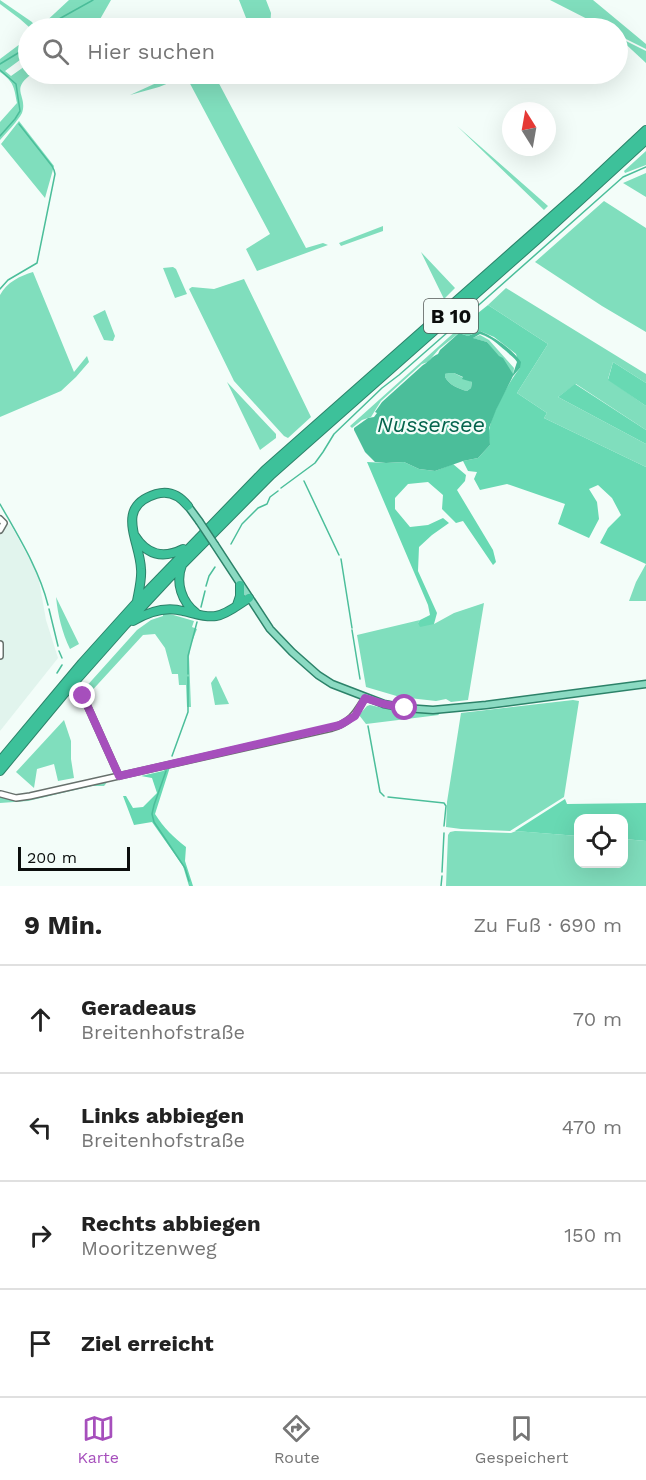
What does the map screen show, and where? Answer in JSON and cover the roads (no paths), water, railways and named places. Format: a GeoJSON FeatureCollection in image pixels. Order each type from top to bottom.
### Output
{"type":"FeatureCollection","features":[{"type":"Feature","properties":{"kind":"highway","name":"B 10"},"geometry":{"type":"LineString","coordinates":[[0,761],[82,663],[137,602],[265,470],[550,218],[646,129]]}},
{"type":"Feature","properties":{"kind":"highway","name":"B 10"},"geometry":{"type":"LineString","coordinates":[[0,771],[126,624],[183,563],[271,476],[540,238],[646,140]]}},
{"type":"Feature","properties":{"kind":"highway"},"geometry":{"type":"LineString","coordinates":[[137,602],[142,572],[132,532],[131,519],[134,510],[147,498],[162,493],[176,495],[188,506]]}},
{"type":"Feature","properties":{"kind":"highway"},"geometry":{"type":"LineString","coordinates":[[132,532],[145,548],[156,554],[174,554],[194,542]]}},
{"type":"Feature","properties":{"kind":"highway"},"geometry":{"type":"LineString","coordinates":[[183,563],[179,579],[180,590],[186,603],[193,612],[200,616]]}},
{"type":"Feature","properties":{"kind":"highway"},"geometry":{"type":"LineString","coordinates":[[236,606],[240,596],[240,585]]}},
{"type":"Feature","properties":{"kind":"highway"},"geometry":{"type":"LineString","coordinates":[[126,624],[142,615],[168,609],[213,617],[221,615],[249,598]]}},
{"type":"Feature","properties":{"kind":"main road"},"geometry":{"type":"LineString","coordinates":[[188,506],[270,629],[318,675],[352,693],[384,704],[433,710],[646,684]]}},
{"type":"Feature","properties":{"kind":"street"},"geometry":{"type":"LineString","coordinates":[[0,519],[4,524],[0,530]]}},
{"type":"Feature","properties":{"kind":"street"},"geometry":{"type":"LineString","coordinates":[[0,644],[0,656]]}},
{"type":"Feature","properties":{"kind":"street"},"geometry":{"type":"LineString","coordinates":[[83,696],[119,776]]}},
{"type":"Feature","properties":{"kind":"street"},"geometry":{"type":"LineString","coordinates":[[1,794],[16,798],[23,797],[340,725],[355,716],[365,698]]}},
{"type":"Feature","properties":{"kind":"water","name":"Nussersee"},"geometry":{"type":"Polygon","coordinates":[[[480,331],[508,348],[521,362],[489,428],[490,445],[478,458],[435,471],[419,469],[404,462],[375,462],[365,452],[354,428],[368,418],[374,417],[382,402],[459,333],[468,336],[480,331]],[[480,334],[473,338],[487,342],[503,358],[513,374],[517,362],[515,359],[494,341],[480,334]],[[454,373],[445,374],[447,380],[458,388],[467,391],[471,388],[472,382],[454,373]]]}},
{"type":"Feature","properties":{"kind":"waterway"},"geometry":{"type":"LineString","coordinates":[[61,18],[93,0]]}},
{"type":"Feature","properties":{"kind":"waterway"},"geometry":{"type":"LineString","coordinates":[[0,64],[18,53]]}},
{"type":"Feature","properties":{"kind":"waterway"},"geometry":{"type":"LineString","coordinates":[[0,70],[16,84],[20,111],[0,136]]}},
{"type":"Feature","properties":{"kind":"waterway"},"geometry":{"type":"LineString","coordinates":[[0,289],[8,280],[37,263],[55,174],[52,166],[19,124]]}},
{"type":"Feature","properties":{"kind":"waterway"},"geometry":{"type":"LineString","coordinates":[[281,488],[315,463],[334,434],[382,388],[623,177],[646,167]]}},
{"type":"Feature","properties":{"kind":"waterway"},"geometry":{"type":"LineString","coordinates":[[304,481],[339,555]]}},
{"type":"Feature","properties":{"kind":"waterway"},"geometry":{"type":"LineString","coordinates":[[231,544],[242,524],[258,508],[267,504],[270,497],[278,491]]}},
{"type":"Feature","properties":{"kind":"waterway"},"geometry":{"type":"LineString","coordinates":[[0,504],[34,566],[48,605]]}},
{"type":"Feature","properties":{"kind":"waterway"},"geometry":{"type":"LineString","coordinates":[[341,559],[352,628]]}},
{"type":"Feature","properties":{"kind":"waterway"},"geometry":{"type":"LineString","coordinates":[[206,586],[215,567]]}},
{"type":"Feature","properties":{"kind":"waterway"},"geometry":{"type":"LineString","coordinates":[[201,607],[205,591]]}},
{"type":"Feature","properties":{"kind":"waterway"},"geometry":{"type":"LineString","coordinates":[[49,609],[58,646]]}},
{"type":"Feature","properties":{"kind":"waterway"},"geometry":{"type":"LineString","coordinates":[[188,674],[188,656],[197,622]]}},
{"type":"Feature","properties":{"kind":"waterway"},"geometry":{"type":"LineString","coordinates":[[352,630],[360,679]]}},
{"type":"Feature","properties":{"kind":"waterway"},"geometry":{"type":"LineString","coordinates":[[59,651],[62,658]]}},
{"type":"Feature","properties":{"kind":"waterway"},"geometry":{"type":"LineString","coordinates":[[57,673],[62,665]]}},
{"type":"Feature","properties":{"kind":"waterway"},"geometry":{"type":"LineString","coordinates":[[172,756],[188,712],[188,677]]}},
{"type":"Feature","properties":{"kind":"waterway"},"geometry":{"type":"LineString","coordinates":[[368,726],[380,792],[384,796]]}},
{"type":"Feature","properties":{"kind":"waterway"},"geometry":{"type":"LineString","coordinates":[[166,771],[152,814],[154,822],[185,868],[189,881]]}},
{"type":"Feature","properties":{"kind":"waterway"},"geometry":{"type":"LineString","coordinates":[[388,797],[444,803],[446,806],[444,826]]}},
{"type":"Feature","properties":{"kind":"waterway"},"geometry":{"type":"LineString","coordinates":[[442,872],[444,833]]}},
{"type":"Feature","properties":{"kind":"waterway"},"geometry":{"type":"LineString","coordinates":[[441,886],[442,876]]}}]}
